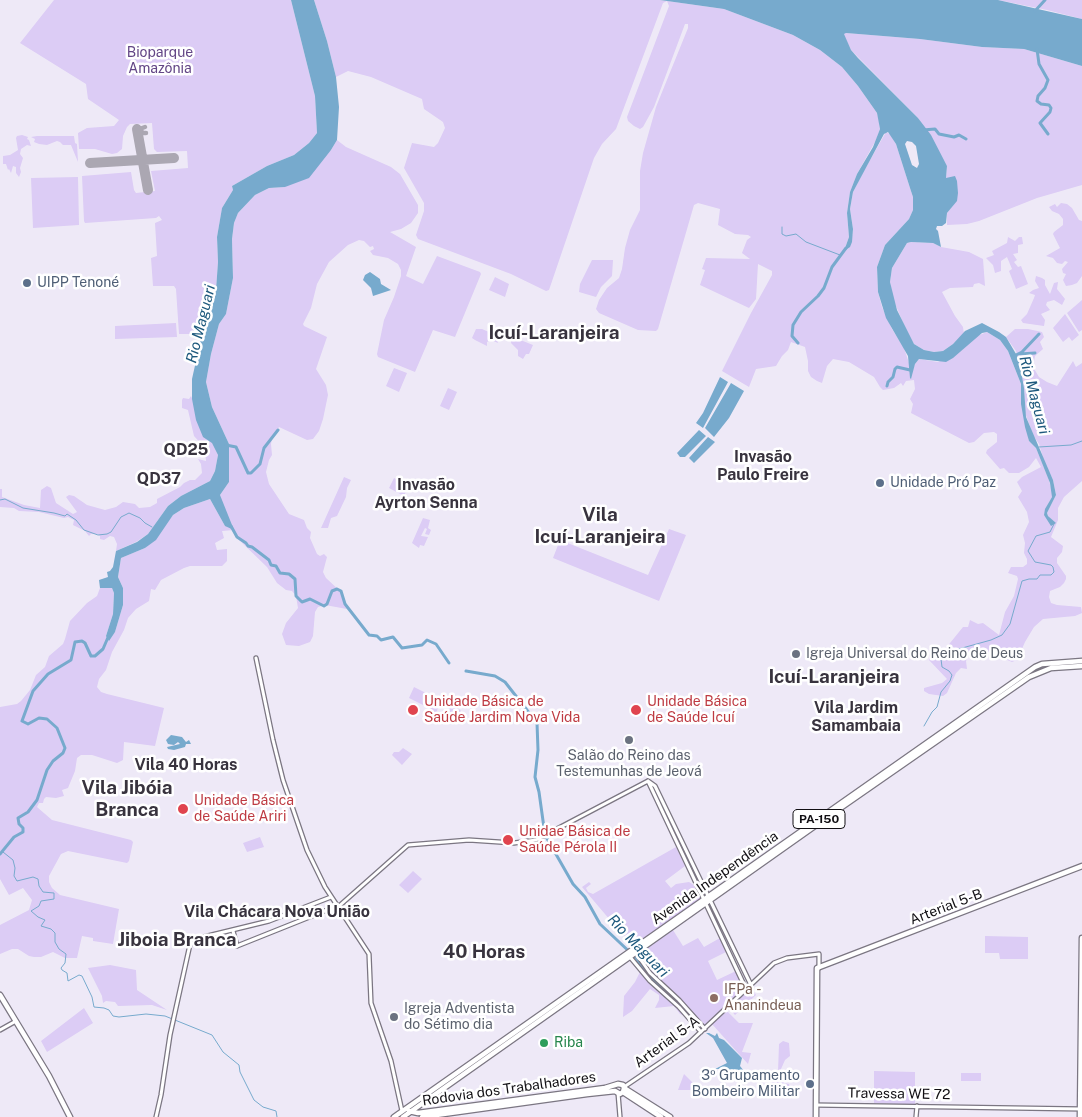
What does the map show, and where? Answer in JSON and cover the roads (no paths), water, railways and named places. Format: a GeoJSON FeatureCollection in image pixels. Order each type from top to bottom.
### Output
{"type":"FeatureCollection","features":[{"type":"Feature","properties":{"kind":"main road"},"geometry":{"type":"LineString","coordinates":[[256,658],[283,780],[309,856],[331,897],[369,954],[370,1003],[391,1061],[404,1112]]}},
{"type":"Feature","properties":{"kind":"main road","name":"Avenida Independência"},"geometry":{"type":"LineString","coordinates":[[394,1117],[404,1112],[978,710],[1034,674],[1061,665],[1082,661]]}},
{"type":"Feature","properties":{"kind":"main road","name":"Avenida Independência"},"geometry":{"type":"LineString","coordinates":[[1061,665],[1082,666]]}},
{"type":"Feature","properties":{"kind":"main road"},"geometry":{"type":"LineString","coordinates":[[233,930],[237,946],[337,906],[408,844],[469,840],[530,842],[546,836],[648,781],[652,785],[751,985]]}},
{"type":"Feature","properties":{"kind":"main road"},"geometry":{"type":"LineString","coordinates":[[652,785],[708,911],[746,989]]}},
{"type":"Feature","properties":{"kind":"main road","name":"Arterial 5-B"},"geometry":{"type":"LineString","coordinates":[[818,968],[1082,866]]}},
{"type":"Feature","properties":{"kind":"main road"},"geometry":{"type":"LineString","coordinates":[[156,1117],[173,1021],[191,940],[268,921],[331,897]]}},
{"type":"Feature","properties":{"kind":"main road"},"geometry":{"type":"LineString","coordinates":[[708,911],[714,908]]}},
{"type":"Feature","properties":{"kind":"main road","name":"Avenida Independência"},"geometry":{"type":"LineString","coordinates":[[629,954],[636,953],[677,921]]}},
{"type":"Feature","properties":{"kind":"main road"},"geometry":{"type":"LineString","coordinates":[[1080,1117],[1082,938]]}},
{"type":"Feature","properties":{"kind":"main road"},"geometry":{"type":"LineString","coordinates":[[636,953],[650,973],[679,1000],[702,1031]]}},
{"type":"Feature","properties":{"kind":"main road"},"geometry":{"type":"LineString","coordinates":[[729,953],[733,956],[736,955]]}},
{"type":"Feature","properties":{"kind":"main road"},"geometry":{"type":"LineString","coordinates":[[629,954],[650,981],[702,1031]]}},
{"type":"Feature","properties":{"kind":"main road","name":"Arterial 5-A"},"geometry":{"type":"LineString","coordinates":[[620,1090],[685,1046],[774,963],[787,958],[818,954],[818,968]]}},
{"type":"Feature","properties":{"kind":"main road"},"geometry":{"type":"LineString","coordinates":[[817,1117],[818,968]]}},
{"type":"Feature","properties":{"kind":"main road"},"geometry":{"type":"LineString","coordinates":[[0,995],[69,1117]]}},
{"type":"Feature","properties":{"kind":"main road"},"geometry":{"type":"LineString","coordinates":[[0,999],[15,1022]]}},
{"type":"Feature","properties":{"kind":"main road"},"geometry":{"type":"LineString","coordinates":[[0,1030],[15,1022]]}},
{"type":"Feature","properties":{"kind":"main road"},"geometry":{"type":"LineString","coordinates":[[620,1090],[620,1117]]}},
{"type":"Feature","properties":{"kind":"main road"},"geometry":{"type":"LineString","coordinates":[[620,1090],[661,1117]]}},
{"type":"Feature","properties":{"kind":"main road"},"geometry":{"type":"LineString","coordinates":[[620,1090],[670,1117]]}},
{"type":"Feature","properties":{"kind":"main road","name":"Rodovia dos Trabalhadores"},"geometry":{"type":"LineString","coordinates":[[404,1112],[418,1113],[522,1098],[620,1090]]}},
{"type":"Feature","properties":{"kind":"main road","name":"Rodovia dos Trabalhadores"},"geometry":{"type":"LineString","coordinates":[[422,1117],[620,1090]]}},
{"type":"Feature","properties":{"kind":"main road"},"geometry":{"type":"LineString","coordinates":[[528,1102],[526,1099],[534,1097]]}},
{"type":"Feature","properties":{"kind":"main road"},"geometry":{"type":"LineString","coordinates":[[511,1104],[520,1102],[522,1098]]}},
{"type":"Feature","properties":{"kind":"main road","name":"Travessa WE 72"},"geometry":{"type":"LineString","coordinates":[[817,1105],[1081,1109]]}},
{"type":"Feature","properties":{"kind":"main road"},"geometry":{"type":"LineString","coordinates":[[916,1117],[917,1106]]}},
{"type":"Feature","properties":{"kind":"water"},"geometry":{"type":"Polygon","coordinates":[[[291,0],[314,0],[336,77],[339,107],[337,140],[309,178],[285,187],[269,188],[255,195],[238,213],[234,223],[232,239],[233,278],[226,314],[219,324],[206,382],[212,407],[229,444],[229,482],[220,495],[234,530],[225,526],[210,499],[184,508],[173,515],[156,540],[145,548],[121,558],[118,577],[123,588],[123,605],[115,632],[109,641],[106,636],[113,614],[114,593],[112,588],[100,588],[99,580],[108,577],[107,572],[113,567],[116,551],[137,542],[148,534],[168,506],[181,496],[210,481],[215,471],[218,455],[212,443],[203,437],[196,420],[192,399],[192,379],[202,334],[216,290],[217,237],[222,208],[233,190],[232,186],[267,166],[294,155],[309,143],[317,133],[315,96],[291,0]]]}},
{"type":"Feature","properties":{"kind":"water"},"geometry":{"type":"Polygon","coordinates":[[[660,0],[998,0],[1082,19],[1082,66],[1024,49],[844,34],[851,50],[858,58],[918,118],[931,135],[947,166],[946,178],[955,176],[957,181],[957,201],[947,213],[946,223],[942,226],[937,226],[936,229],[941,247],[933,243],[907,243],[892,268],[890,282],[897,310],[914,344],[924,350],[943,351],[953,344],[965,331],[982,323],[1006,337],[1019,359],[1026,417],[1053,480],[1056,495],[1047,513],[1056,523],[1051,526],[1044,515],[1045,509],[1052,497],[1050,483],[1036,448],[1029,441],[1021,404],[1021,384],[1008,351],[1000,340],[987,332],[982,333],[946,362],[919,359],[910,378],[908,356],[886,318],[878,292],[877,267],[885,245],[909,219],[913,210],[913,197],[896,144],[888,132],[884,134],[853,192],[850,209],[853,229],[852,242],[850,247],[844,251],[849,237],[847,213],[850,192],[880,129],[877,113],[842,67],[820,50],[793,35],[724,9],[660,0]],[[907,141],[905,144],[912,165],[917,168],[919,164],[916,146],[912,142],[907,141]]]}},
{"type":"Feature","properties":{"kind":"water"},"geometry":{"type":"Polygon","coordinates":[[[370,272],[380,279],[381,284],[391,290],[373,296],[371,288],[363,280],[365,275],[370,272]]]}},
{"type":"Feature","properties":{"kind":"water"},"geometry":{"type":"Polygon","coordinates":[[[720,377],[728,382],[703,428],[696,423],[703,413],[720,377]]]}},
{"type":"Feature","properties":{"kind":"water"},"geometry":{"type":"Polygon","coordinates":[[[731,383],[744,391],[729,418],[714,437],[705,428],[731,383]]]}},
{"type":"Feature","properties":{"kind":"water"},"geometry":{"type":"Polygon","coordinates":[[[699,430],[706,436],[685,457],[680,457],[677,453],[699,430]]]}},
{"type":"Feature","properties":{"kind":"water"},"geometry":{"type":"Polygon","coordinates":[[[708,437],[715,442],[694,463],[689,458],[708,437]]]}},
{"type":"Feature","properties":{"kind":"water"},"geometry":{"type":"Polygon","coordinates":[[[171,735],[182,737],[186,742],[189,740],[191,744],[186,744],[185,747],[174,750],[168,749],[167,747],[180,744],[178,742],[174,745],[168,744],[166,740],[171,735]]]}},
{"type":"Feature","properties":{"kind":"water"},"geometry":{"type":"Polygon","coordinates":[[[706,1033],[715,1036],[717,1033],[719,1038],[724,1040],[742,1058],[740,1066],[744,1071],[740,1073],[732,1069],[724,1073],[719,1069],[715,1069],[727,1063],[713,1038],[706,1033]]]}},
{"type":"Feature","properties":{"kind":"waterway"},"geometry":{"type":"LineString","coordinates":[[1035,11],[1045,0]]}},
{"type":"Feature","properties":{"kind":"waterway"},"geometry":{"type":"LineString","coordinates":[[1037,49],[1039,64],[1048,80],[1037,101],[1041,104],[1049,105],[1051,108],[1050,112],[1040,123],[1048,134]]}},
{"type":"Feature","properties":{"kind":"waterway"},"geometry":{"type":"LineString","coordinates":[[923,130],[935,129],[939,134],[954,137],[959,135],[966,139]]}},
{"type":"Feature","properties":{"kind":"waterway"},"geometry":{"type":"LineString","coordinates":[[782,227],[782,234],[786,236],[796,234],[806,242],[840,255]]}},
{"type":"Feature","properties":{"kind":"waterway","name":"Rio Maguari"},"geometry":{"type":"LineString","coordinates":[[798,343],[792,336],[793,325],[801,312],[824,288],[832,267],[846,248]]}},
{"type":"Feature","properties":{"kind":"waterway"},"geometry":{"type":"LineString","coordinates":[[1014,356],[1022,352],[1039,334]]}},
{"type":"Feature","properties":{"kind":"waterway"},"geometry":{"type":"LineString","coordinates":[[1020,354],[1035,353]]}},
{"type":"Feature","properties":{"kind":"waterway"},"geometry":{"type":"LineString","coordinates":[[887,386],[897,367],[910,370],[912,367]]}},
{"type":"Feature","properties":{"kind":"waterway"},"geometry":{"type":"LineString","coordinates":[[226,445],[236,447],[248,473],[251,473],[260,464],[264,448],[278,430]]}},
{"type":"Feature","properties":{"kind":"waterway"},"geometry":{"type":"LineString","coordinates":[[1039,447],[1071,445],[1082,441]]}},
{"type":"Feature","properties":{"kind":"waterway"},"geometry":{"type":"LineString","coordinates":[[0,500],[5,499],[23,508],[65,516],[67,514],[76,520],[84,530],[98,535],[111,532],[121,517],[129,513],[152,527]]}},
{"type":"Feature","properties":{"kind":"waterway","name":"Rio Maguari"},"geometry":{"type":"LineString","coordinates":[[924,726],[937,707],[941,692],[950,681],[952,675],[942,667],[941,659],[955,650],[1002,635],[1010,624],[1022,581],[1037,579],[1040,575],[1051,575],[1054,572],[1051,565],[1035,562],[1028,551],[1036,536],[1050,532],[1054,524]]}},
{"type":"Feature","properties":{"kind":"waterway","name":"Rio Maguari"},"geometry":{"type":"LineString","coordinates":[[231,526],[237,537],[269,560],[271,565],[276,566],[280,573],[289,574],[295,579],[296,596],[302,602],[310,599],[324,606],[327,604],[332,591],[337,589],[341,591],[345,604],[369,635],[377,636],[381,640],[393,637],[402,648],[422,645],[427,640],[436,644],[449,663]]}},
{"type":"Feature","properties":{"kind":"waterway"},"geometry":{"type":"LineString","coordinates":[[0,854],[14,837],[23,832],[18,818],[28,812],[37,800],[47,770],[53,761],[63,753],[65,748],[57,728],[47,719],[39,718],[28,724],[22,721],[33,691],[48,674],[71,660],[75,642],[82,641],[85,643],[91,656],[95,656],[103,649],[109,635]]}},
{"type":"Feature","properties":{"kind":"waterway","name":"Rio Maguari"},"geometry":{"type":"LineString","coordinates":[[466,671],[495,676],[505,682],[537,723],[538,750],[535,777],[545,835],[573,884],[585,897],[600,924],[635,957],[651,978],[675,998],[683,1010]]}},
{"type":"Feature","properties":{"kind":"waterway"},"geometry":{"type":"LineString","coordinates":[[3,852],[13,860],[14,876],[17,881],[33,877],[38,879],[39,886],[43,892],[54,893],[54,899],[41,901],[39,906],[31,911],[45,920],[41,926],[51,929],[55,933],[55,942],[59,949],[66,954],[62,970],[67,973],[68,981],[79,975],[82,976],[92,997],[94,1007],[104,1008],[109,1010],[113,1016],[119,1017],[146,1014],[165,1016],[212,1035],[223,1052],[239,1065],[240,1072],[254,1100],[263,1107],[276,1111],[277,1117]]}},
{"type":"Feature","properties":{"kind":"waterway","name":"Rio Maguari"},"geometry":{"type":"LineString","coordinates":[[740,1070],[749,1077]]}},
{"type":"Feature","properties":{"kind":"place","name":"UIPP Tenoné"},"geometry":{"type":"Point","coordinates":[27,283]}},
{"type":"Feature","properties":{"kind":"place","name":"Unidade Pró Paz"},"geometry":{"type":"Point","coordinates":[880,483]}},
{"type":"Feature","properties":{"kind":"place","name":"Igreja Universal do Reino de Deus"},"geometry":{"type":"Point","coordinates":[796,654]}},
{"type":"Feature","properties":{"kind":"place","name":"Unidade Básica de Saúde Jardim Nova Vida"},"geometry":{"type":"Point","coordinates":[413,710]}},
{"type":"Feature","properties":{"kind":"place","name":"Unidade Básica de Saúde Icuí"},"geometry":{"type":"Point","coordinates":[636,710]}},
{"type":"Feature","properties":{"kind":"place","name":"Salão do Reino das Testemunhas de Jeová"},"geometry":{"type":"Point","coordinates":[629,740]}},
{"type":"Feature","properties":{"kind":"place","name":"Unidade Básica de Saúde Ariri"},"geometry":{"type":"Point","coordinates":[183,809]}},
{"type":"Feature","properties":{"kind":"place","name":"Unidae Básica de Saúde Pérola II"},"geometry":{"type":"Point","coordinates":[508,840]}},
{"type":"Feature","properties":{"kind":"place","name":"IFPa - Ananindeua"},"geometry":{"type":"Point","coordinates":[714,998]}},
{"type":"Feature","properties":{"kind":"place","name":"Igreja Adventista do Sétimo dia"},"geometry":{"type":"Point","coordinates":[394,1017]}},
{"type":"Feature","properties":{"kind":"place","name":"Riba"},"geometry":{"type":"Point","coordinates":[544,1043]}},
{"type":"Feature","properties":{"kind":"place","name":"3º Grupamento Bombeiro Militar"},"geometry":{"type":"Point","coordinates":[810,1084]}},
{"type":"Feature","properties":{"kind":"district","name":"Icuí-Laranjeira"},"geometry":{"type":"Point","coordinates":[554,333]}},
{"type":"Feature","properties":{"kind":"district","name":"QD25"},"geometry":{"type":"Point","coordinates":[186,450]}},
{"type":"Feature","properties":{"kind":"district","name":"Invasão Paulo Freire"},"geometry":{"type":"Point","coordinates":[763,466]}},
{"type":"Feature","properties":{"kind":"district","name":"QD37"},"geometry":{"type":"Point","coordinates":[159,479]}},
{"type":"Feature","properties":{"kind":"district","name":"Invasão Ayrton Senna"},"geometry":{"type":"Point","coordinates":[426,494]}},
{"type":"Feature","properties":{"kind":"district","name":"Vila Icuí-Laranjeira"},"geometry":{"type":"Point","coordinates":[600,526]}},
{"type":"Feature","properties":{"kind":"district","name":"Icuí-Laranjeira"},"geometry":{"type":"Point","coordinates":[834,677]}},
{"type":"Feature","properties":{"kind":"district","name":"Vila Jardim Samambaia"},"geometry":{"type":"Point","coordinates":[856,717]}},
{"type":"Feature","properties":{"kind":"district","name":"Vila 40 Horas"},"geometry":{"type":"Point","coordinates":[186,765]}},
{"type":"Feature","properties":{"kind":"district","name":"Vila Jibóia Branca"},"geometry":{"type":"Point","coordinates":[127,799]}},
{"type":"Feature","properties":{"kind":"district","name":"Vila Chácara Nova União"},"geometry":{"type":"Point","coordinates":[277,912]}},
{"type":"Feature","properties":{"kind":"district","name":"Jiboia Branca"},"geometry":{"type":"Point","coordinates":[177,940]}},
{"type":"Feature","properties":{"kind":"district","name":"40 Horas"},"geometry":{"type":"Point","coordinates":[484,952]}},
{"type":"Feature","properties":{"kind":"park label","name":"Bioparque Amazônia"},"geometry":{"type":"Point","coordinates":[160,62]}}]}
